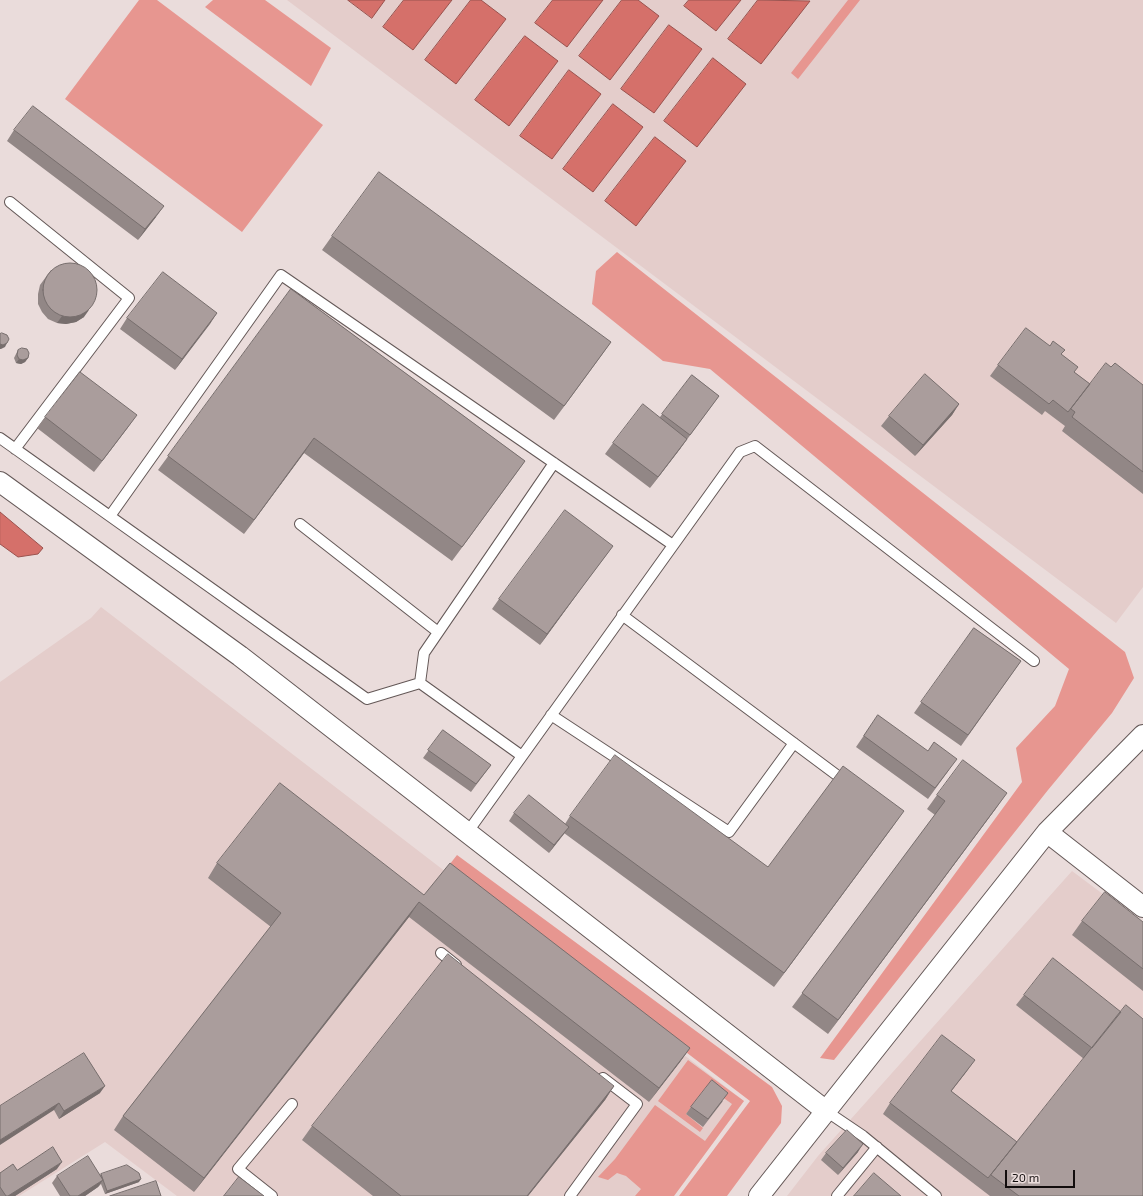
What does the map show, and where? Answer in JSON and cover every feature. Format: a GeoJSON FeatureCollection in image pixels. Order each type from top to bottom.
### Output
{"type":"FeatureCollection","features":[{"type":"Feature","properties":{"kind":"street"},"geometry":{"type":"LineString","coordinates":[[0,482],[240,656],[826,1112]]}},
{"type":"Feature","properties":{"kind":"street"},"geometry":{"type":"LineString","coordinates":[[758,1196],[1047,832],[1143,735]]}},
{"type":"Feature","properties":{"kind":"street"},"geometry":{"type":"LineString","coordinates":[[1047,832],[1143,906]]}},
{"type":"Feature","properties":{"kind":"lane"},"geometry":{"type":"LineString","coordinates":[[10,202],[129,298],[15,449]]}},
{"type":"Feature","properties":{"kind":"lane"},"geometry":{"type":"LineString","coordinates":[[110,516],[281,275],[673,545]]}},
{"type":"Feature","properties":{"kind":"lane"},"geometry":{"type":"LineString","coordinates":[[0,438],[367,698],[420,682]]}},
{"type":"Feature","properties":{"kind":"lane"},"geometry":{"type":"LineString","coordinates":[[467,833],[740,452],[755,446],[1034,661]]}},
{"type":"Feature","properties":{"kind":"lane"},"geometry":{"type":"LineString","coordinates":[[420,682],[424,653],[554,463]]}},
{"type":"Feature","properties":{"kind":"lane"},"geometry":{"type":"LineString","coordinates":[[300,524],[438,632]]}},
{"type":"Feature","properties":{"kind":"lane"},"geometry":{"type":"LineString","coordinates":[[622,615],[857,790]]}},
{"type":"Feature","properties":{"kind":"lane"},"geometry":{"type":"LineString","coordinates":[[420,682],[522,756]]}},
{"type":"Feature","properties":{"kind":"lane"},"geometry":{"type":"LineString","coordinates":[[551,714],[729,832],[794,743]]}},
{"type":"Feature","properties":{"kind":"lane"},"geometry":{"type":"LineString","coordinates":[[441,953],[466,973]]}},
{"type":"Feature","properties":{"kind":"lane"},"geometry":{"type":"LineString","coordinates":[[570,1196],[637,1104],[593,1070]]}},
{"type":"Feature","properties":{"kind":"lane"},"geometry":{"type":"LineString","coordinates":[[272,1196],[238,1168],[292,1104]]}},
{"type":"Feature","properties":{"kind":"lane"},"geometry":{"type":"LineString","coordinates":[[826,1112],[877,1147],[936,1196]]}},
{"type":"Feature","properties":{"kind":"lane"},"geometry":{"type":"LineString","coordinates":[[837,1196],[877,1147]]}},
{"type":"Feature","properties":{"kind":"shaded area"},"geometry":{"type":"Polygon","coordinates":[[[139,0],[157,0],[323,125],[242,232],[65,99],[139,0]]]}},
{"type":"Feature","properties":{"kind":"shaded area"},"geometry":{"type":"Polygon","coordinates":[[[213,0],[265,0],[331,48],[311,86],[205,7],[213,0]]]}},
{"type":"Feature","properties":{"kind":"shaded area"},"geometry":{"type":"Polygon","coordinates":[[[287,0],[1143,0],[1143,587],[1116,623],[287,0]]]}},
{"type":"Feature","properties":{"kind":"shaded area"},"geometry":{"type":"Polygon","coordinates":[[[348,0],[385,0],[372,18],[348,0]]]}},
{"type":"Feature","properties":{"kind":"shaded area"},"geometry":{"type":"Polygon","coordinates":[[[404,0],[452,0],[413,50],[383,27],[404,0]]]}},
{"type":"Feature","properties":{"kind":"shaded area"},"geometry":{"type":"Polygon","coordinates":[[[471,0],[481,0],[506,19],[456,84],[425,60],[471,0]]]}},
{"type":"Feature","properties":{"kind":"shaded area"},"geometry":{"type":"Polygon","coordinates":[[[553,0],[603,0],[567,47],[535,23],[553,0]]]}},
{"type":"Feature","properties":{"kind":"shaded area"},"geometry":{"type":"Polygon","coordinates":[[[622,0],[638,0],[659,16],[610,80],[579,56],[622,0]]]}},
{"type":"Feature","properties":{"kind":"shaded area"},"geometry":{"type":"Polygon","coordinates":[[[689,0],[741,0],[716,31],[684,6],[689,0]]]}},
{"type":"Feature","properties":{"kind":"shaded area"},"geometry":{"type":"Polygon","coordinates":[[[758,0],[810,1],[761,64],[728,39],[758,0]]]}},
{"type":"Feature","properties":{"kind":"shaded area"},"geometry":{"type":"Polygon","coordinates":[[[848,0],[860,0],[798,79],[791,73],[848,0]]]}},
{"type":"Feature","properties":{"kind":"shaded area"},"geometry":{"type":"Polygon","coordinates":[[[669,25],[702,49],[654,113],[621,89],[669,25]]]}},
{"type":"Feature","properties":{"kind":"shaded area"},"geometry":{"type":"Polygon","coordinates":[[[525,36],[558,61],[509,126],[475,100],[525,36]]]}},
{"type":"Feature","properties":{"kind":"shaded area"},"geometry":{"type":"Polygon","coordinates":[[[713,58],[746,84],[697,147],[664,121],[713,58]]]}},
{"type":"Feature","properties":{"kind":"shaded area"},"geometry":{"type":"Polygon","coordinates":[[[569,70],[601,94],[552,159],[520,136],[569,70]]]}},
{"type":"Feature","properties":{"kind":"shaded area"},"geometry":{"type":"Polygon","coordinates":[[[613,104],[643,127],[593,192],[563,169],[613,104]]]}},
{"type":"Feature","properties":{"kind":"shaded area"},"geometry":{"type":"Polygon","coordinates":[[[655,137],[686,161],[636,226],[605,201],[655,137]]]}},
{"type":"Feature","properties":{"kind":"shaded area"},"geometry":{"type":"Polygon","coordinates":[[[617,252],[1125,652],[1134,678],[1112,713],[1048,790],[834,1060],[820,1058],[1022,782],[1016,748],[1055,706],[1069,669],[710,369],[663,361],[592,304],[596,271],[617,252]]]}},
{"type":"Feature","properties":{"kind":"shaded area"},"geometry":{"type":"Polygon","coordinates":[[[0,512],[43,548],[38,554],[18,557],[0,544],[0,512]]]}},
{"type":"Feature","properties":{"kind":"shaded area"},"geometry":{"type":"Polygon","coordinates":[[[101,607],[744,1101],[674,1196],[177,1196],[105,1142],[19,1196],[0,1196],[0,682],[91,618],[101,607]]]}},
{"type":"Feature","properties":{"kind":"shaded area"},"geometry":{"type":"Polygon","coordinates":[[[457,855],[772,1087],[782,1106],[781,1123],[727,1196],[679,1196],[750,1101],[446,869],[457,855]]]}},
{"type":"Feature","properties":{"kind":"shaded area"},"geometry":{"type":"Polygon","coordinates":[[[1072,871],[1143,924],[1143,1196],[787,1196],[818,1156],[1072,871]]]}},
{"type":"Feature","properties":{"kind":"shaded area"},"geometry":{"type":"Polygon","coordinates":[[[688,1060],[744,1101],[674,1196],[635,1196],[641,1189],[626,1176],[617,1173],[608,1180],[598,1177],[615,1159],[655,1105],[705,1141],[732,1104],[707,1086],[686,1114],[703,1128],[700,1132],[658,1101],[688,1060]]]}},
{"type":"Feature","properties":{"kind":"building"},"geometry":{"type":"Polygon","coordinates":[[[33,106],[164,206],[145,229],[14,130],[33,106]]]}},
{"type":"Feature","properties":{"kind":"building"},"geometry":{"type":"Polygon","coordinates":[[[379,172],[611,342],[564,406],[332,236],[379,172]]]}},
{"type":"Feature","properties":{"kind":"building"},"geometry":{"type":"Polygon","coordinates":[[[65,263],[75,263],[89,271],[95,280],[97,290],[95,300],[89,309],[75,317],[65,317],[55,312],[48,305],[43,295],[43,285],[48,275],[55,268],[65,263]]]}},
{"type":"Feature","properties":{"kind":"building"},"geometry":{"type":"Polygon","coordinates":[[[163,272],[217,313],[182,359],[127,318],[163,272]]]}},
{"type":"Feature","properties":{"kind":"building"},"geometry":{"type":"Polygon","coordinates":[[[291,289],[525,461],[462,547],[314,438],[254,520],[168,456],[291,289]]]}},
{"type":"Feature","properties":{"kind":"building"},"geometry":{"type":"Polygon","coordinates":[[[1026,328],[1050,346],[1053,341],[1065,350],[1061,354],[1078,367],[1074,372],[1090,384],[1068,412],[1053,400],[1049,404],[998,365],[1026,328]]]}},
{"type":"Feature","properties":{"kind":"building"},"geometry":{"type":"Polygon","coordinates":[[[2,333],[7,335],[9,339],[7,343],[3,345],[0,344],[0,334],[2,333]]]}},
{"type":"Feature","properties":{"kind":"building"},"geometry":{"type":"Polygon","coordinates":[[[22,348],[27,349],[29,353],[28,358],[23,360],[19,359],[17,355],[18,350],[22,348]]]}},
{"type":"Feature","properties":{"kind":"building"},"geometry":{"type":"Polygon","coordinates":[[[1106,363],[1111,367],[1115,363],[1143,385],[1143,472],[1072,417],[1075,412],[1071,409],[1106,363]]]}},
{"type":"Feature","properties":{"kind":"building"},"geometry":{"type":"Polygon","coordinates":[[[80,372],[137,415],[102,461],[45,417],[80,372]]]}},
{"type":"Feature","properties":{"kind":"building"},"geometry":{"type":"Polygon","coordinates":[[[925,374],[959,404],[923,445],[889,416],[925,374]]]}},
{"type":"Feature","properties":{"kind":"building"},"geometry":{"type":"Polygon","coordinates":[[[692,375],[719,396],[690,435],[662,414],[692,375]]]}},
{"type":"Feature","properties":{"kind":"building"},"geometry":{"type":"Polygon","coordinates":[[[643,404],[687,439],[658,477],[613,443],[643,404]]]}},
{"type":"Feature","properties":{"kind":"building"},"geometry":{"type":"Polygon","coordinates":[[[565,510],[613,546],[547,634],[499,599],[565,510]]]}},
{"type":"Feature","properties":{"kind":"building"},"geometry":{"type":"Polygon","coordinates":[[[974,628],[1021,661],[968,735],[921,702],[974,628]]]}},
{"type":"Feature","properties":{"kind":"building"},"geometry":{"type":"Polygon","coordinates":[[[878,715],[928,751],[934,742],[957,759],[935,788],[864,736],[878,715]]]}},
{"type":"Feature","properties":{"kind":"building"},"geometry":{"type":"Polygon","coordinates":[[[443,730],[491,765],[476,784],[428,750],[443,730]]]}},
{"type":"Feature","properties":{"kind":"building"},"geometry":{"type":"Polygon","coordinates":[[[615,755],[768,867],[843,766],[904,811],[784,973],[570,816],[615,755]]]}},
{"type":"Feature","properties":{"kind":"building"},"geometry":{"type":"Polygon","coordinates":[[[963,760],[1007,793],[838,1020],[802,993],[945,801],[937,795],[963,760]]]}},
{"type":"Feature","properties":{"kind":"building"},"geometry":{"type":"Polygon","coordinates":[[[280,783],[424,895],[450,863],[690,1048],[659,1088],[419,902],[204,1178],[123,1116],[281,913],[217,863],[280,783]]]}},
{"type":"Feature","properties":{"kind":"building"},"geometry":{"type":"Polygon","coordinates":[[[529,795],[569,827],[554,845],[514,813],[529,795]]]}},
{"type":"Feature","properties":{"kind":"building"},"geometry":{"type":"Polygon","coordinates":[[[1105,892],[1143,922],[1143,969],[1082,921],[1105,892]]]}},
{"type":"Feature","properties":{"kind":"building"},"geometry":{"type":"Polygon","coordinates":[[[448,954],[614,1086],[527,1196],[401,1196],[312,1126],[448,954]]]}},
{"type":"Feature","properties":{"kind":"building"},"geometry":{"type":"Polygon","coordinates":[[[1053,958],[1121,1012],[1092,1048],[1024,995],[1053,958]]]}},
{"type":"Feature","properties":{"kind":"building"},"geometry":{"type":"Polygon","coordinates":[[[1126,1005],[1143,1019],[1143,1196],[1019,1196],[991,1175],[1126,1005]]]}},
{"type":"Feature","properties":{"kind":"building"},"geometry":{"type":"Polygon","coordinates":[[[942,1035],[975,1060],[951,1091],[1017,1142],[988,1178],[890,1103],[942,1035]]]}},
{"type":"Feature","properties":{"kind":"building"},"geometry":{"type":"Polygon","coordinates":[[[84,1053],[105,1086],[64,1111],[59,1103],[0,1140],[0,1106],[84,1053]]]}},
{"type":"Feature","properties":{"kind":"building"},"geometry":{"type":"Polygon","coordinates":[[[712,1080],[728,1093],[708,1119],[691,1107],[712,1080]]]}},
{"type":"Feature","properties":{"kind":"building"},"geometry":{"type":"Polygon","coordinates":[[[847,1130],[863,1144],[843,1168],[826,1153],[847,1130]]]}},
{"type":"Feature","properties":{"kind":"building"},"geometry":{"type":"Polygon","coordinates":[[[53,1147],[62,1162],[6,1196],[0,1187],[0,1173],[13,1164],[17,1170],[53,1147]]]}},
{"type":"Feature","properties":{"kind":"building"},"geometry":{"type":"Polygon","coordinates":[[[88,1156],[103,1180],[78,1196],[70,1196],[57,1176],[88,1156]]]}},
{"type":"Feature","properties":{"kind":"building"},"geometry":{"type":"Polygon","coordinates":[[[127,1165],[139,1173],[141,1179],[107,1191],[101,1174],[127,1165]]]}},
{"type":"Feature","properties":{"kind":"building"},"geometry":{"type":"Polygon","coordinates":[[[874,1173],[901,1196],[854,1196],[874,1173]]]}},
{"type":"Feature","properties":{"kind":"building"},"geometry":{"type":"Polygon","coordinates":[[[239,1177],[264,1196],[224,1196],[239,1177]]]}},
{"type":"Feature","properties":{"kind":"building"},"geometry":{"type":"Polygon","coordinates":[[[156,1181],[161,1196],[110,1196],[156,1181]]]}}]}
